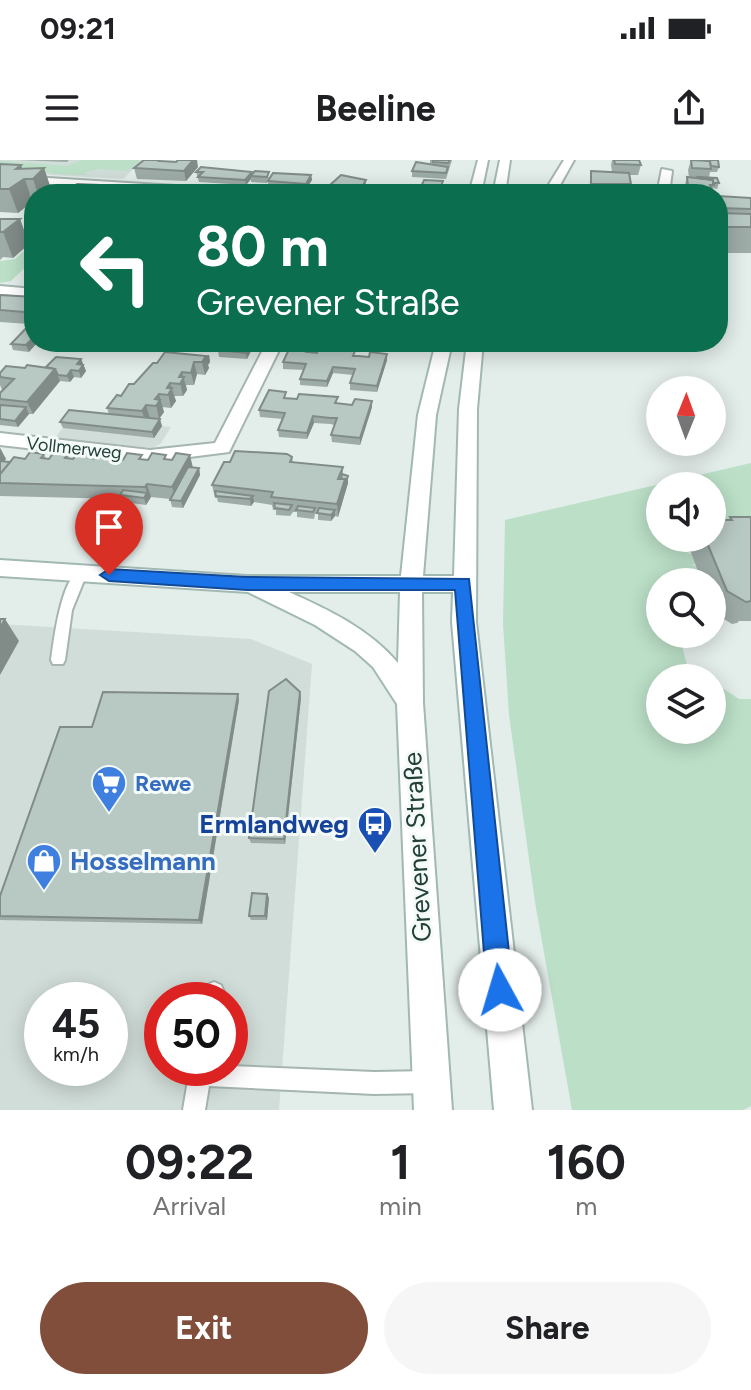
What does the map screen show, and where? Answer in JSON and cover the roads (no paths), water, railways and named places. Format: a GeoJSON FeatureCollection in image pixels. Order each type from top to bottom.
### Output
{"type":"FeatureCollection","features":[{"type":"Feature","properties":{"kind":"main road"},"geometry":{"type":"LineString","coordinates":[[477,184],[483,160]]}},
{"type":"Feature","properties":{"kind":"main road"},"geometry":{"type":"LineString","coordinates":[[501,184],[505,160]]}},
{"type":"Feature","properties":{"kind":"main road"},"geometry":{"type":"LineString","coordinates":[[555,184],[569,160]]}},
{"type":"Feature","properties":{"kind":"main road"},"geometry":{"type":"LineString","coordinates":[[664,184],[666,171]]}},
{"type":"Feature","properties":{"kind":"main road"},"geometry":{"type":"LineString","coordinates":[[0,178],[90,184]]}},
{"type":"Feature","properties":{"kind":"main road"},"geometry":{"type":"LineString","coordinates":[[0,290],[24,292]]}},
{"type":"Feature","properties":{"kind":"main road","name":"Vollmerweg"},"geometry":{"type":"LineString","coordinates":[[0,439],[150,456],[222,448],[270,352]]}},
{"type":"Feature","properties":{"kind":"main road","name":"Grevener Straße"},"geometry":{"type":"LineString","coordinates":[[432,1096],[410,703],[411,584],[427,415],[442,352]]}},
{"type":"Feature","properties":{"kind":"main road"},"geometry":{"type":"LineString","coordinates":[[474,352],[468,409],[464,622],[513,1110]]}},
{"type":"Feature","properties":{"kind":"main road"},"geometry":{"type":"LineString","coordinates":[[0,568],[247,584],[463,584]]}},
{"type":"Feature","properties":{"kind":"main road"},"geometry":{"type":"LineString","coordinates":[[247,584],[343,628],[386,666],[410,703]]}},
{"type":"Feature","properties":{"kind":"lane"},"geometry":{"type":"LineString","coordinates":[[58,660],[65,610],[81,573]]}},
{"type":"Feature","properties":{"kind":"lane"},"geometry":{"type":"LineString","coordinates":[[248,1074],[374,1083],[432,1096]]}},
{"type":"Feature","properties":{"kind":"lane"},"geometry":{"type":"LineString","coordinates":[[194,1110],[198,1086]]}},
{"type":"Feature","properties":{"kind":"place","name":"Rewe"},"geometry":{"type":"Point","coordinates":[109,814]}},
{"type":"Feature","properties":{"kind":"place","name":"Ermlandweg"},"geometry":{"type":"Point","coordinates":[375,855]}},
{"type":"Feature","properties":{"kind":"place","name":"Hosselmann"},"geometry":{"type":"Point","coordinates":[44,892]}}]}
